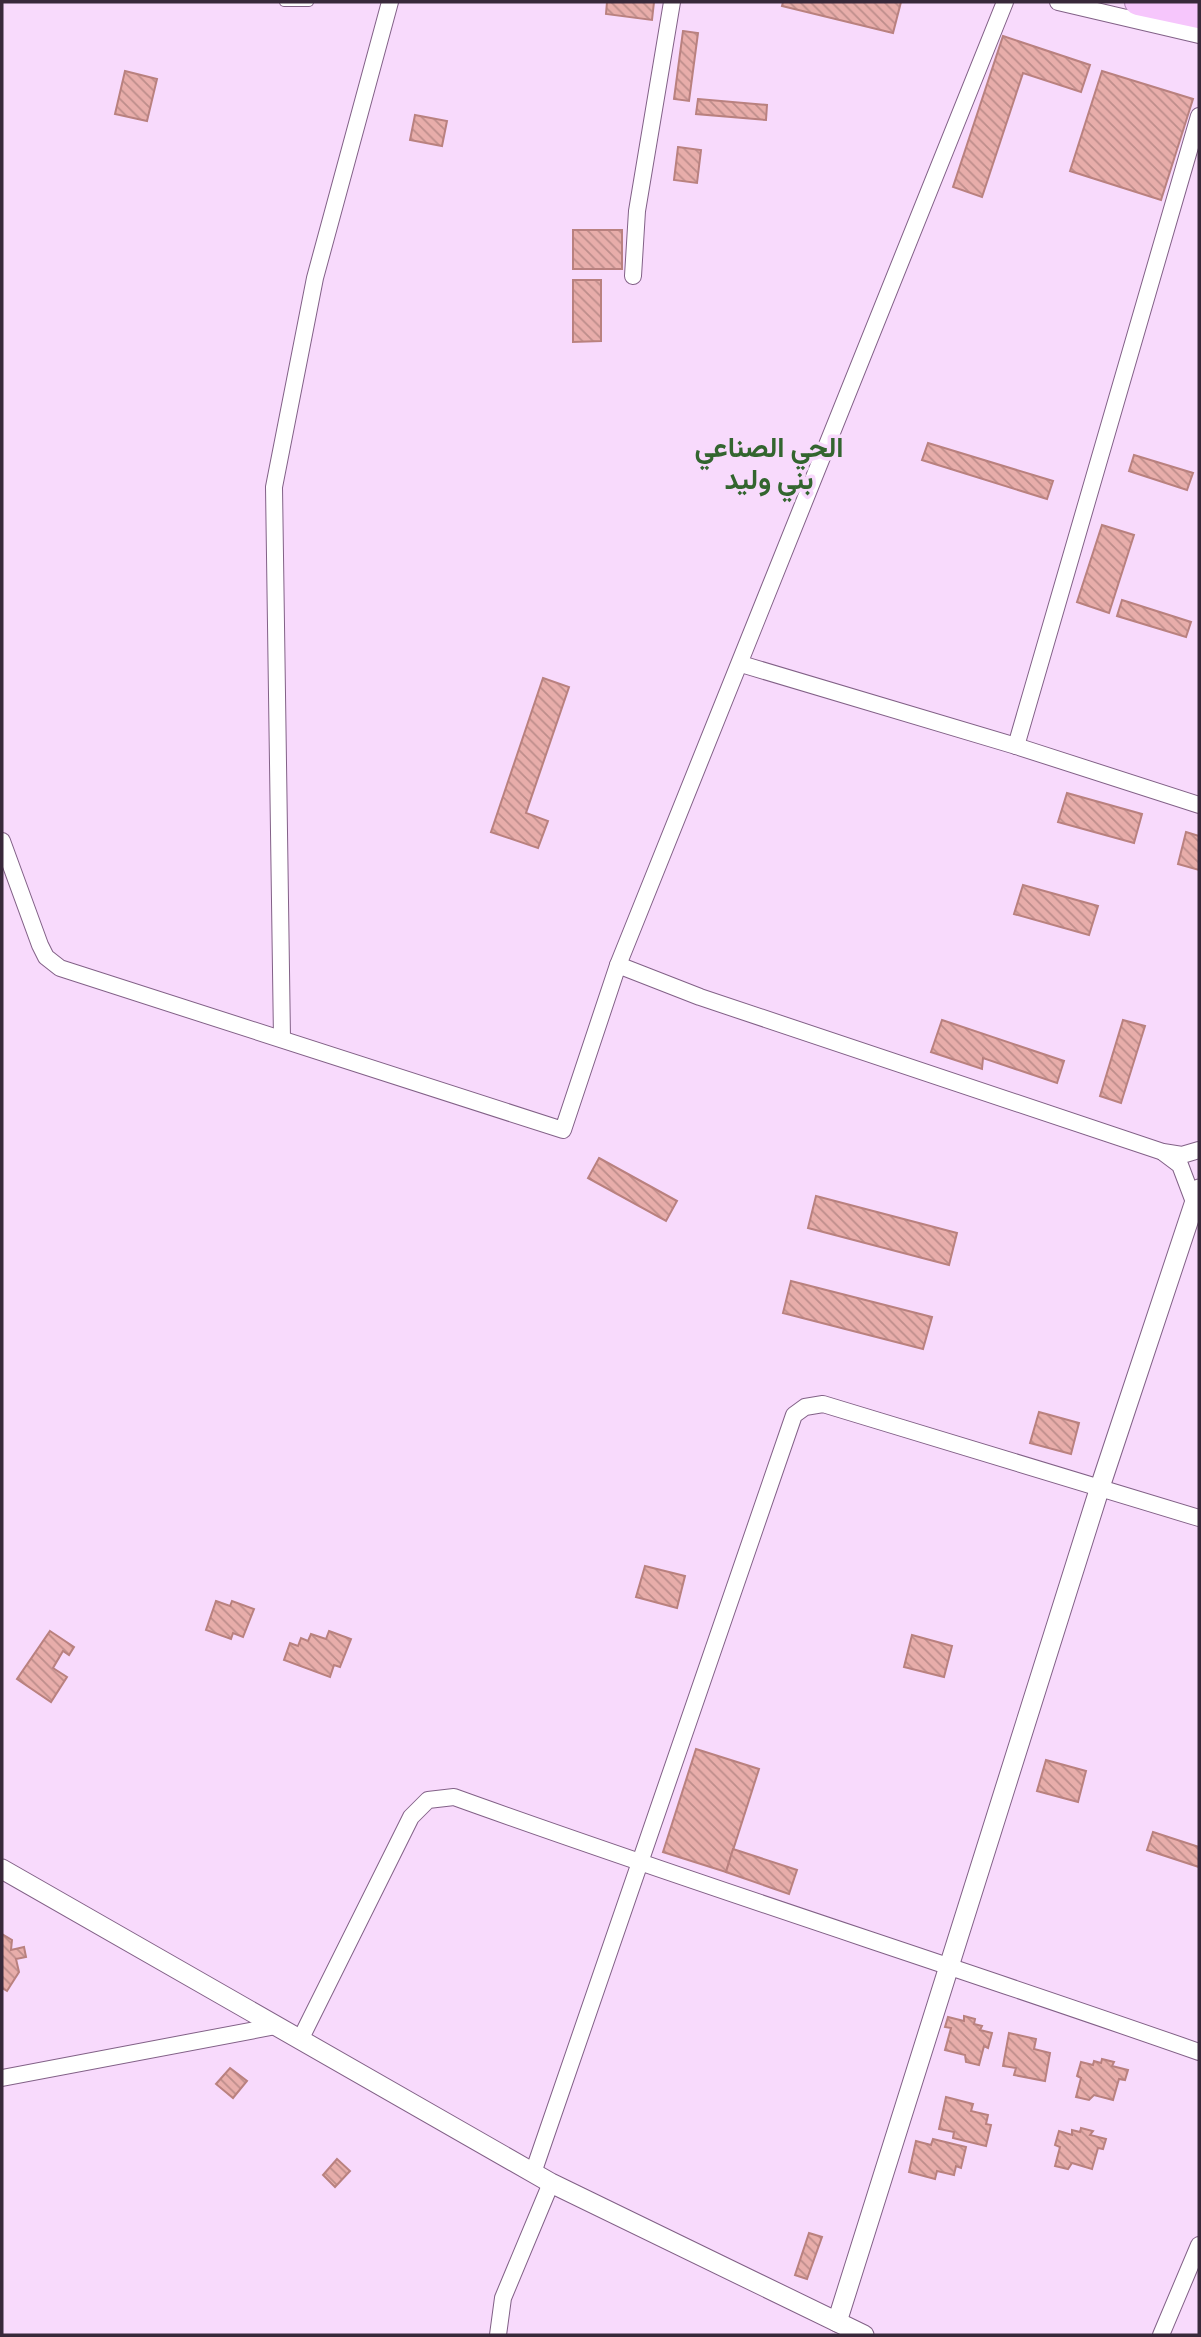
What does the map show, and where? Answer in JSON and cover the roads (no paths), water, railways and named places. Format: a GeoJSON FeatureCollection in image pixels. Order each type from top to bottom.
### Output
{"type":"FeatureCollection","features":[{"type":"Feature","properties":{"kind":"highway"},"geometry":{"type":"LineString","coordinates":[[1138,2],[1199,15]]}},
{"type":"Feature","properties":{"kind":"street"},"geometry":{"type":"LineString","coordinates":[[282,1039],[274,487],[316,278],[390,2]]}},
{"type":"Feature","properties":{"kind":"street"},"geometry":{"type":"LineString","coordinates":[[634,276],[637,211],[672,2]]}},
{"type":"Feature","properties":{"kind":"street"},"geometry":{"type":"LineString","coordinates":[[2,841],[40,945],[46,957],[60,968],[563,1130],[618,965],[1005,2]]}},
{"type":"Feature","properties":{"kind":"street"},"geometry":{"type":"LineString","coordinates":[[1058,2],[1199,35]]}},
{"type":"Feature","properties":{"kind":"street"},"geometry":{"type":"LineString","coordinates":[[1016,746],[1199,116]]}},
{"type":"Feature","properties":{"kind":"street"},"geometry":{"type":"LineString","coordinates":[[741,664],[1016,746],[1199,806]]}},
{"type":"Feature","properties":{"kind":"street"},"geometry":{"type":"LineString","coordinates":[[618,965],[699,997],[1163,1152],[1182,1155],[1199,1150]]}},
{"type":"Feature","properties":{"kind":"street"},"geometry":{"type":"LineString","coordinates":[[835,2329],[1100,1487],[1197,1196],[1180,1166],[1163,1152]]}},
{"type":"Feature","properties":{"kind":"street"},"geometry":{"type":"LineString","coordinates":[[533,2173],[794,1415],[805,1407],[823,1404],[1199,1518]]}},
{"type":"Feature","properties":{"kind":"street"},"geometry":{"type":"LineString","coordinates":[[300,2040],[411,1817],[428,1800],[454,1797],[639,1864],[950,1965],[1199,2052]]}},
{"type":"Feature","properties":{"kind":"street"},"geometry":{"type":"LineString","coordinates":[[2,1870],[551,2183],[835,2329],[864,2335]]}},
{"type":"Feature","properties":{"kind":"street"},"geometry":{"type":"LineString","coordinates":[[2,2078],[276,2026]]}},
{"type":"Feature","properties":{"kind":"street"},"geometry":{"type":"LineString","coordinates":[[498,2335],[503,2298],[551,2183]]}},
{"type":"Feature","properties":{"kind":"street"},"geometry":{"type":"LineString","coordinates":[[1161,2335],[1199,2245]]}},
{"type":"Feature","properties":{"kind":"lane"},"geometry":{"type":"LineString","coordinates":[[284,2],[309,2]]}},
{"type":"Feature","properties":{"kind":"district","name":"الحي الصناعي بني وليد"},"geometry":{"type":"Point","coordinates":[769,463]}}]}
